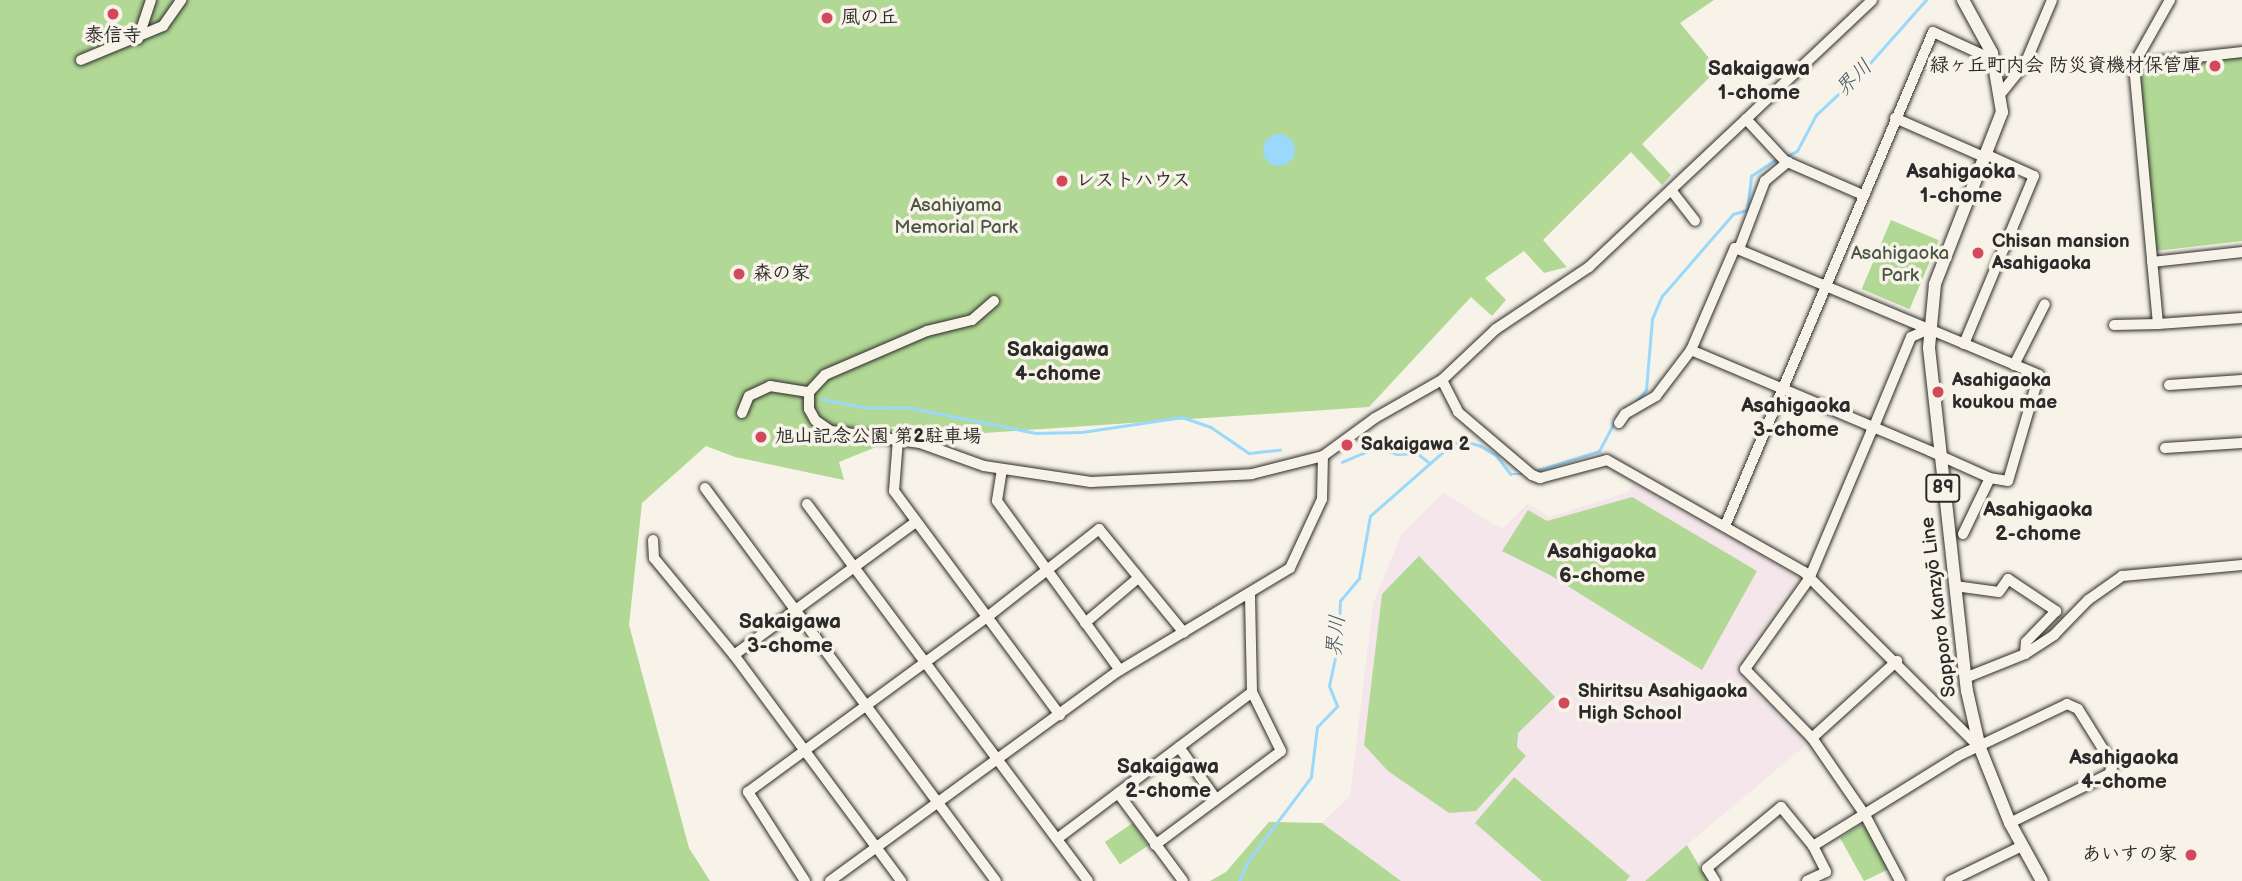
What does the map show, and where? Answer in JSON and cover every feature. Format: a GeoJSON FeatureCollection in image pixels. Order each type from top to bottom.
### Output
{"type":"FeatureCollection","features":[{"type":"Feature","properties":{"kind":"main road","name":"Sapporo Kanzyō Line"},"geometry":{"type":"LineString","coordinates":[[1963,0],[1993,53],[2002,92],[2002,112],[1987,156],[1938,275],[1929,329],[1940,455],[1965,678],[1980,748],[2010,823],[2042,881]]}},
{"type":"Feature","properties":{"kind":"street"},"geometry":{"type":"LineString","coordinates":[[138,39],[151,0]]}},
{"type":"Feature","properties":{"kind":"street"},"geometry":{"type":"LineString","coordinates":[[81,60],[138,39],[163,26],[181,0]]}},
{"type":"Feature","properties":{"kind":"street"},"geometry":{"type":"LineString","coordinates":[[809,393],[815,421],[831,431],[898,439],[1002,469],[1091,482],[1151,476],[1199,479],[1252,474],[1323,456],[1375,418],[1442,380],[1496,329],[1589,267],[1872,0]]}},
{"type":"Feature","properties":{"kind":"street"},"geometry":{"type":"LineString","coordinates":[[2002,92],[2025,64],[2052,0]]}},
{"type":"Feature","properties":{"kind":"street"},"geometry":{"type":"LineString","coordinates":[[2158,324],[2134,64],[2170,0]]}},
{"type":"Feature","properties":{"kind":"street"},"geometry":{"type":"LineString","coordinates":[[1725,526],[1933,32],[1983,55],[1993,53]]}},
{"type":"Feature","properties":{"kind":"street"},"geometry":{"type":"LineString","coordinates":[[2134,64],[2242,52]]}},
{"type":"Feature","properties":{"kind":"street"},"geometry":{"type":"LineString","coordinates":[[1895,118],[2034,176],[1964,344]]}},
{"type":"Feature","properties":{"kind":"street"},"geometry":{"type":"LineString","coordinates":[[1746,119],[1788,162],[1863,195]]}},
{"type":"Feature","properties":{"kind":"street"},"geometry":{"type":"LineString","coordinates":[[1740,249],[1765,181],[1788,162]]}},
{"type":"Feature","properties":{"kind":"street"},"geometry":{"type":"LineString","coordinates":[[1671,190],[1695,221]]}},
{"type":"Feature","properties":{"kind":"street"},"geometry":{"type":"LineString","coordinates":[[1619,423],[1625,414],[1656,396],[1691,350],[1735,248],[2039,375],[2007,481],[1990,478],[1691,350]]}},
{"type":"Feature","properties":{"kind":"street"},"geometry":{"type":"LineString","coordinates":[[2152,262],[2242,252]]}},
{"type":"Feature","properties":{"kind":"street"},"geometry":{"type":"LineString","coordinates":[[809,393],[825,375],[927,331],[972,320],[994,301]]}},
{"type":"Feature","properties":{"kind":"street"},"geometry":{"type":"LineString","coordinates":[[2014,365],[2045,304]]}},
{"type":"Feature","properties":{"kind":"street"},"geometry":{"type":"LineString","coordinates":[[2114,325],[2242,318]]}},
{"type":"Feature","properties":{"kind":"street"},"geometry":{"type":"LineString","coordinates":[[1900,881],[1865,815],[1812,738],[1745,669],[1809,579],[1911,337],[1929,329]]}},
{"type":"Feature","properties":{"kind":"street"},"geometry":{"type":"LineString","coordinates":[[1442,380],[1458,412],[1532,475],[1540,478],[1607,460],[1725,526],[1809,579],[1897,661],[1980,748]]}},
{"type":"Feature","properties":{"kind":"street"},"geometry":{"type":"LineString","coordinates":[[2169,385],[2242,380]]}},
{"type":"Feature","properties":{"kind":"street"},"geometry":{"type":"LineString","coordinates":[[742,412],[749,396],[769,386],[809,393]]}},
{"type":"Feature","properties":{"kind":"street"},"geometry":{"type":"LineString","coordinates":[[898,439],[894,491],[1060,715]]}},
{"type":"Feature","properties":{"kind":"street"},"geometry":{"type":"LineString","coordinates":[[2165,448],[2242,443]]}},
{"type":"Feature","properties":{"kind":"street"},"geometry":{"type":"LineString","coordinates":[[830,881],[940,805],[1120,670],[1290,568],[1300,555],[1322,499],[1323,456]]}},
{"type":"Feature","properties":{"kind":"street"},"geometry":{"type":"LineString","coordinates":[[1002,469],[997,501],[1120,670]]}},
{"type":"Feature","properties":{"kind":"street"},"geometry":{"type":"LineString","coordinates":[[1963,534],[1990,478]]}},
{"type":"Feature","properties":{"kind":"street"},"geometry":{"type":"LineString","coordinates":[[705,488],[996,881]]}},
{"type":"Feature","properties":{"kind":"street"},"geometry":{"type":"LineString","coordinates":[[807,504],[856,566],[1088,881]]}},
{"type":"Feature","properties":{"kind":"street"},"geometry":{"type":"LineString","coordinates":[[734,656],[916,522]]}},
{"type":"Feature","properties":{"kind":"street"},"geometry":{"type":"LineString","coordinates":[[805,881],[748,792],[986,618],[1099,529],[1184,633]]}},
{"type":"Feature","properties":{"kind":"street"},"geometry":{"type":"LineString","coordinates":[[653,540],[654,558],[734,656],[901,881]]}},
{"type":"Feature","properties":{"kind":"street"},"geometry":{"type":"LineString","coordinates":[[1965,678],[2025,654],[2054,635],[2088,600],[2122,576],[2242,565]]}},
{"type":"Feature","properties":{"kind":"street"},"geometry":{"type":"LineString","coordinates":[[1085,623],[1138,578]]}},
{"type":"Feature","properties":{"kind":"street"},"geometry":{"type":"LineString","coordinates":[[1955,586],[1999,592],[2008,579],[2056,611],[2026,642],[2025,654]]}},
{"type":"Feature","properties":{"kind":"street"},"geometry":{"type":"LineString","coordinates":[[1155,845],[1281,751],[1252,692],[1250,594]]}},
{"type":"Feature","properties":{"kind":"street"},"geometry":{"type":"LineString","coordinates":[[1812,738],[1897,661]]}},
{"type":"Feature","properties":{"kind":"street"},"geometry":{"type":"LineString","coordinates":[[1057,839],[1252,692]]}},
{"type":"Feature","properties":{"kind":"street"},"geometry":{"type":"LineString","coordinates":[[1812,846],[1958,756],[1980,748],[2067,704],[2078,709],[2113,765],[2109,774],[2010,823]]}},
{"type":"Feature","properties":{"kind":"street"},"geometry":{"type":"LineString","coordinates":[[1179,747],[1216,799]]}},
{"type":"Feature","properties":{"kind":"street"},"geometry":{"type":"LineString","coordinates":[[1118,793],[1183,881]]}},
{"type":"Feature","properties":{"kind":"street"},"geometry":{"type":"LineString","coordinates":[[1714,881],[1707,869],[1781,807],[1812,846],[1826,872],[1807,881]]}},
{"type":"Feature","properties":{"kind":"street"},"geometry":{"type":"LineString","coordinates":[[1950,881],[2022,846]]}},
{"type":"Feature","properties":{"kind":"shaded area","name":"Shiritsu Asahigaoka High School"},"geometry":{"type":"Polygon","coordinates":[[[1633,484],[1798,577],[1734,669],[1806,745],[1644,881],[1401,881],[1322,823],[1350,796],[1373,604],[1401,535],[1443,493],[1502,529],[1528,503],[1549,517],[1628,492],[1633,484]]]}},
{"type":"Feature","properties":{"kind":"green space","name":"Asahiyama Memorial Park"},"geometry":{"type":"Polygon","coordinates":[[[0,0],[1714,0],[1680,23],[1718,69],[1642,144],[1671,175],[1662,185],[1631,152],[1543,240],[1567,267],[1544,273],[1524,251],[1485,278],[1506,300],[1492,316],[1471,297],[1369,407],[939,436],[911,433],[839,462],[844,480],[735,457],[706,446],[642,503],[629,625],[689,848],[710,881],[0,881],[0,0]]]}},
{"type":"Feature","properties":{"kind":"green space"},"geometry":{"type":"Polygon","coordinates":[[[2242,53],[2242,241],[2155,251],[2133,74],[2140,65],[2242,53]]]}},
{"type":"Feature","properties":{"kind":"green space","name":"Asahigaoka Park"},"geometry":{"type":"Polygon","coordinates":[[[1891,220],[1939,240],[1910,309],[1862,289],[1891,220]]]}},
{"type":"Feature","properties":{"kind":"green space"},"geometry":{"type":"Polygon","coordinates":[[[1632,497],[1757,571],[1702,670],[1550,575],[1502,551],[1528,510],[1547,521],[1632,497]]]}},
{"type":"Feature","properties":{"kind":"green space"},"geometry":{"type":"Polygon","coordinates":[[[1419,556],[1555,697],[1518,733],[1517,747],[1526,756],[1476,811],[1449,813],[1388,771],[1364,745],[1382,594],[1419,556]]]}},
{"type":"Feature","properties":{"kind":"green space"},"geometry":{"type":"Polygon","coordinates":[[[1514,777],[1630,876],[1626,881],[1542,881],[1475,823],[1514,777]]]}},
{"type":"Feature","properties":{"kind":"green space"},"geometry":{"type":"Polygon","coordinates":[[[1269,822],[1322,823],[1401,881],[1210,881],[1226,872],[1269,822]]]}},
{"type":"Feature","properties":{"kind":"green space"},"geometry":{"type":"Polygon","coordinates":[[[1133,823],[1148,845],[1120,864],[1105,842],[1133,823]]]}},
{"type":"Feature","properties":{"kind":"green space"},"geometry":{"type":"Polygon","coordinates":[[[1860,825],[1866,826],[1889,869],[1864,881],[1840,838],[1860,825]]]}},
{"type":"Feature","properties":{"kind":"green space"},"geometry":{"type":"Polygon","coordinates":[[[1687,845],[1708,881],[1645,881],[1687,845]]]}},
{"type":"Feature","properties":{"kind":"water"},"geometry":{"type":"Polygon","coordinates":[[[1279,134],[1290,139],[1295,150],[1290,161],[1279,166],[1268,161],[1263,150],[1268,139],[1279,134]]]}},
{"type":"Feature","properties":{"kind":"waterway","name":"界川"},"geometry":{"type":"LineString","coordinates":[[1787,156],[1797,151],[1816,115],[1862,72],[1926,0]]}},
{"type":"Feature","properties":{"kind":"waterway","name":"界川"},"geometry":{"type":"LineString","coordinates":[[1635,403],[1646,390],[1652,319],[1662,296],[1733,214],[1747,210],[1751,176],[1776,159]]}},
{"type":"Feature","properties":{"kind":"waterway"},"geometry":{"type":"LineString","coordinates":[[822,399],[863,407],[911,408],[1036,433],[1082,432],[1182,417],[1211,427],[1249,453],[1280,450]]}},
{"type":"Feature","properties":{"kind":"waterway","name":"界川"},"geometry":{"type":"LineString","coordinates":[[1538,470],[1599,451],[1615,421]]}},
{"type":"Feature","properties":{"kind":"waterway","name":"界川"},"geometry":{"type":"LineString","coordinates":[[1239,881],[1248,861],[1311,777],[1317,727],[1337,706],[1329,686],[1338,644],[1340,601],[1359,578],[1370,516],[1453,443],[1465,441],[1481,446],[1496,455],[1511,474],[1522,474]]}},
{"type":"Feature","properties":{"kind":"waterway"},"geometry":{"type":"LineString","coordinates":[[1342,462],[1378,447],[1397,454],[1417,453],[1430,463]]}},
{"type":"Feature","properties":{"kind":"place","name":"泰信寺"},"geometry":{"type":"Point","coordinates":[113,14]}},
{"type":"Feature","properties":{"kind":"place","name":"風の丘"},"geometry":{"type":"Point","coordinates":[827,18]}},
{"type":"Feature","properties":{"kind":"place","name":"緑ヶ丘町内会 防災資機材保管庫"},"geometry":{"type":"Point","coordinates":[2215,66]}},
{"type":"Feature","properties":{"kind":"place","name":"レストハウス"},"geometry":{"type":"Point","coordinates":[1062,181]}},
{"type":"Feature","properties":{"kind":"place","name":"Chisan mansion Asahigaoka"},"geometry":{"type":"Point","coordinates":[1978,253]}},
{"type":"Feature","properties":{"kind":"place","name":"森の家"},"geometry":{"type":"Point","coordinates":[739,274]}},
{"type":"Feature","properties":{"kind":"place","name":"Asahigaoka koukou mae"},"geometry":{"type":"Point","coordinates":[1938,392]}},
{"type":"Feature","properties":{"kind":"place","name":"旭山記念公園 第2駐車場"},"geometry":{"type":"Point","coordinates":[761,437]}},
{"type":"Feature","properties":{"kind":"place","name":"Sakaigawa 2"},"geometry":{"type":"Point","coordinates":[1347,445]}},
{"type":"Feature","properties":{"kind":"place","name":"Shiritsu Asahigaoka High School"},"geometry":{"type":"Point","coordinates":[1564,703]}},
{"type":"Feature","properties":{"kind":"place","name":"あいすの家"},"geometry":{"type":"Point","coordinates":[2191,855]}},
{"type":"Feature","properties":{"kind":"district","name":"Sakaigawa 1-chome"},"geometry":{"type":"Point","coordinates":[1759,81]}},
{"type":"Feature","properties":{"kind":"district","name":"Asahigaoka 1-chome"},"geometry":{"type":"Point","coordinates":[1961,184]}},
{"type":"Feature","properties":{"kind":"district","name":"Sakaigawa 4-chome"},"geometry":{"type":"Point","coordinates":[1058,362]}},
{"type":"Feature","properties":{"kind":"district","name":"Asahigaoka 3-chome"},"geometry":{"type":"Point","coordinates":[1796,418]}},
{"type":"Feature","properties":{"kind":"district","name":"Asahigaoka 2-chome"},"geometry":{"type":"Point","coordinates":[2038,522]}},
{"type":"Feature","properties":{"kind":"district","name":"Asahigaoka 6-chome"},"geometry":{"type":"Point","coordinates":[1602,564]}},
{"type":"Feature","properties":{"kind":"district","name":"Sakaigawa 3-chome"},"geometry":{"type":"Point","coordinates":[790,634]}},
{"type":"Feature","properties":{"kind":"district","name":"Asahigaoka 4-chome"},"geometry":{"type":"Point","coordinates":[2124,770]}},
{"type":"Feature","properties":{"kind":"district","name":"Sakaigawa 2-chome"},"geometry":{"type":"Point","coordinates":[1168,779]}}]}
